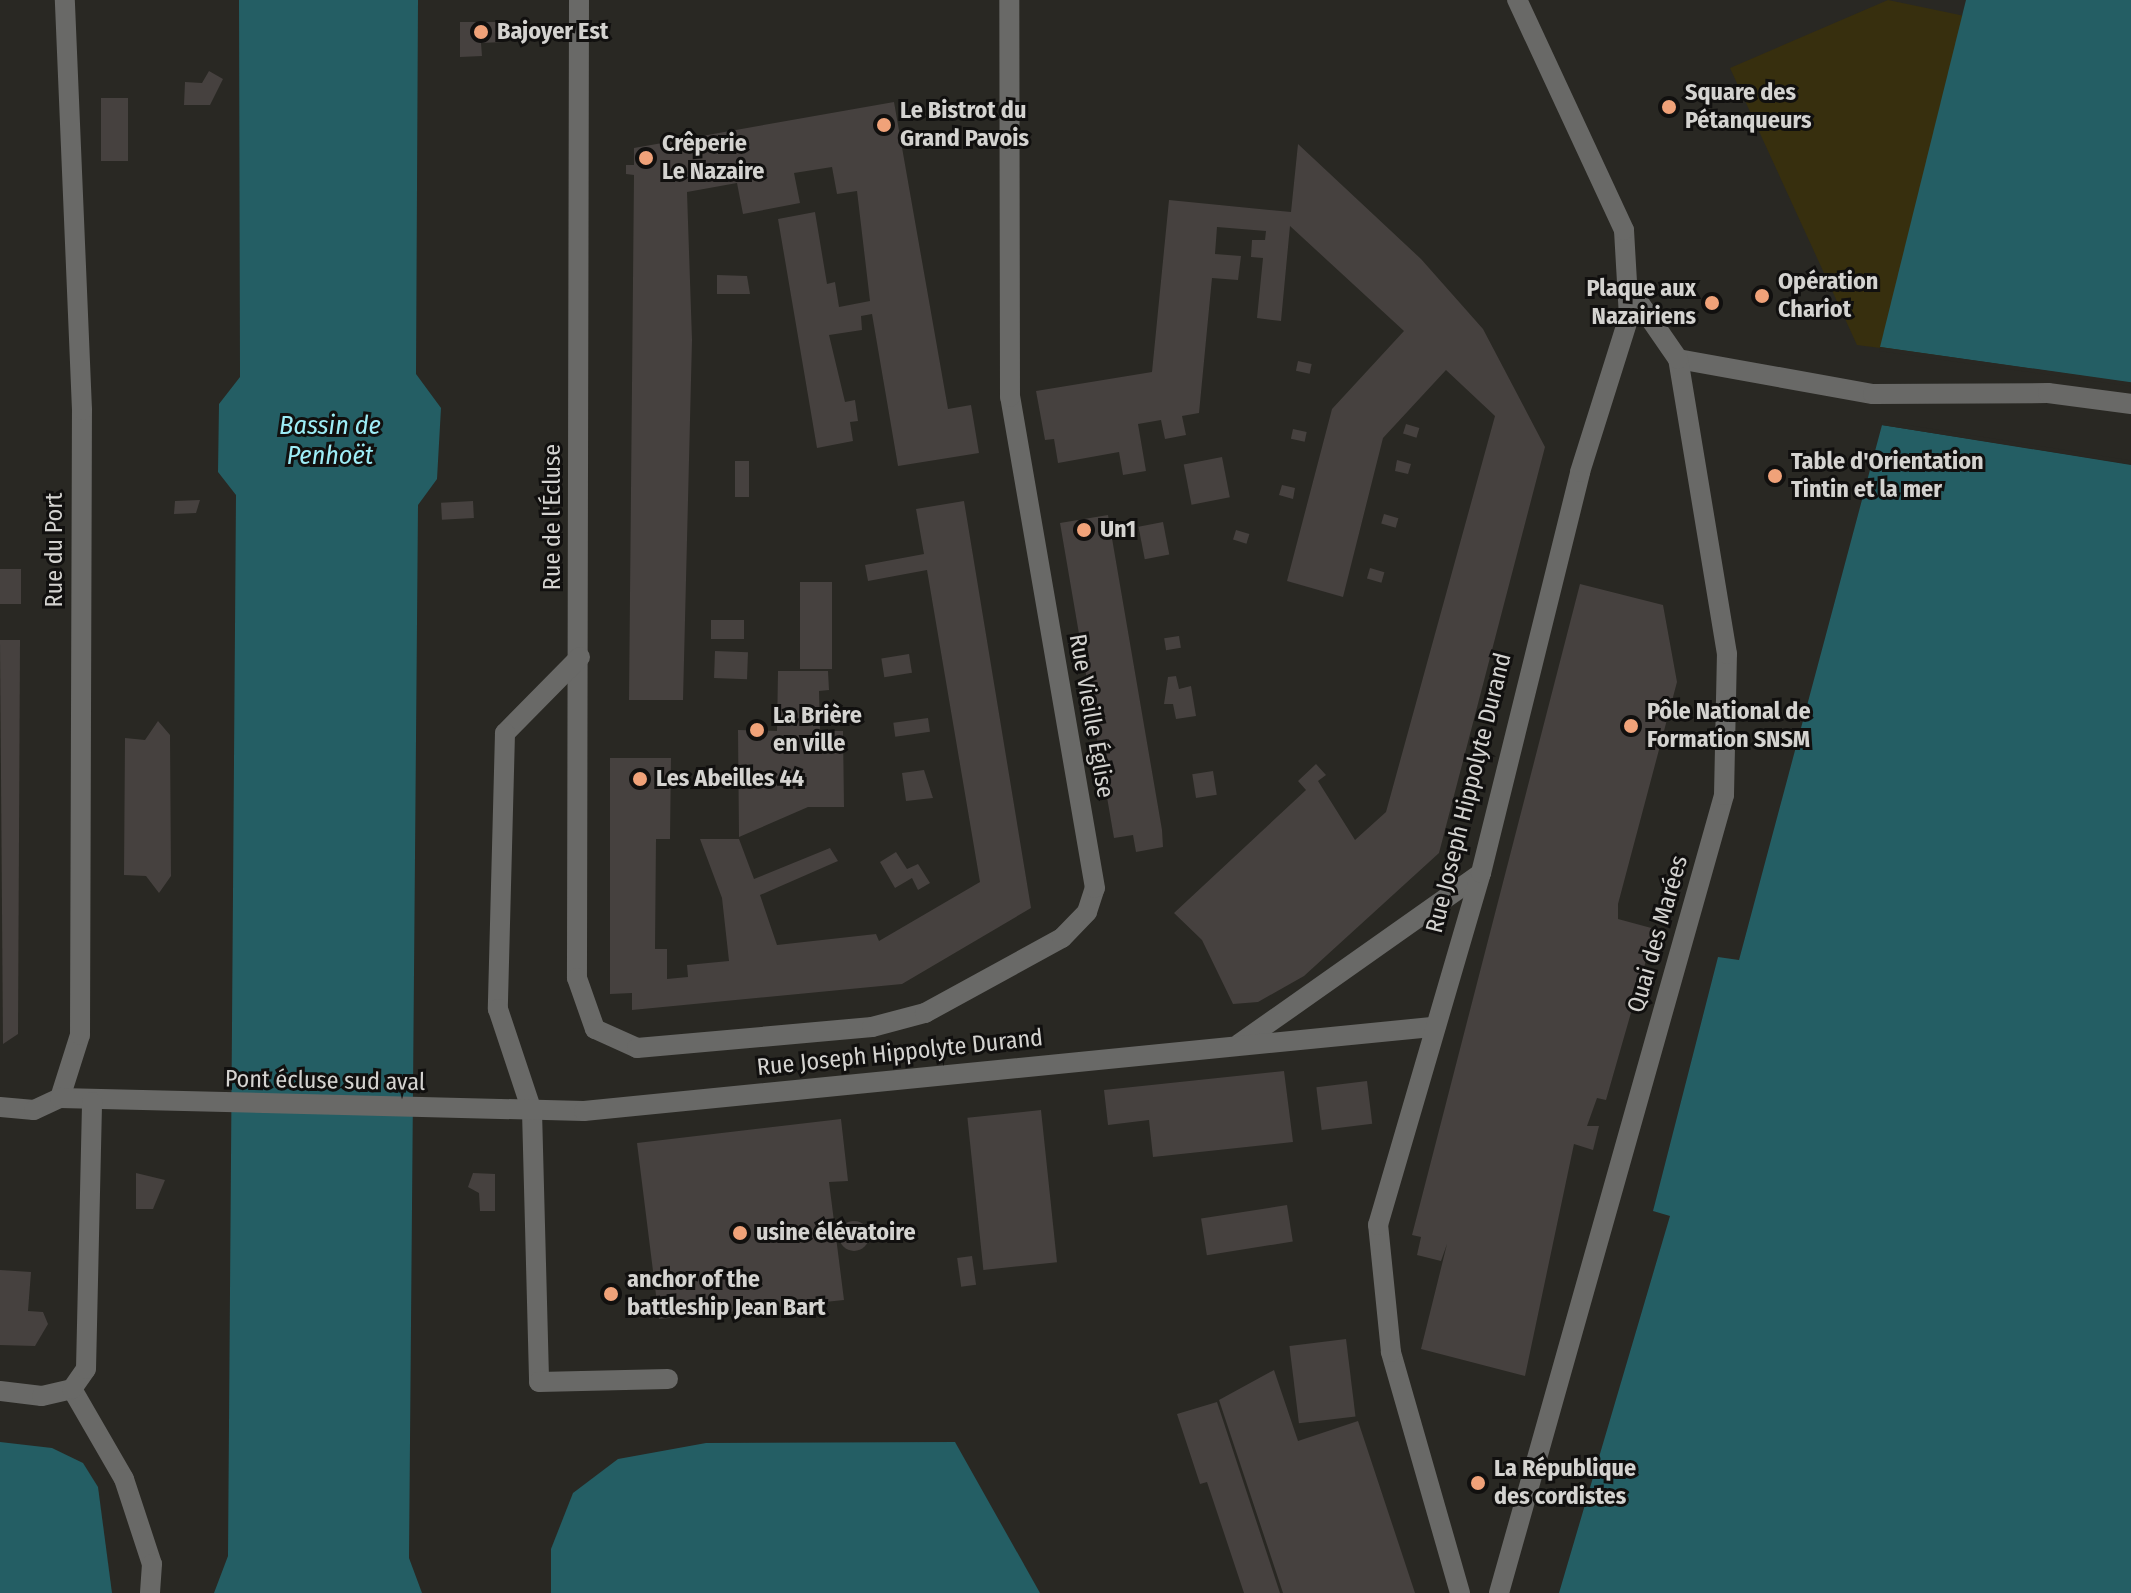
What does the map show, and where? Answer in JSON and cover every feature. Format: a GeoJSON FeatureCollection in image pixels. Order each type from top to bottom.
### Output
{"type":"FeatureCollection","features":[{"type":"Feature","properties":{"kind":"street","name":"Rue du Port"},"geometry":{"type":"LineString","coordinates":[[60,1098],[80,1035],[82,410],[65,0]]}},
{"type":"Feature","properties":{"kind":"street","name":"Rue de l'Écluse"},"geometry":{"type":"LineString","coordinates":[[579,0],[577,978],[595,1029]]}},
{"type":"Feature","properties":{"kind":"street","name":"Rue Vieille Église"},"geometry":{"type":"LineString","coordinates":[[595,1029],[651,1048],[872,1027],[925,1013],[1062,938],[1087,912],[1095,888],[1010,397],[1009,0]]}},
{"type":"Feature","properties":{"kind":"street","name":"Rue Joseph Hippolyte Durand"},"geometry":{"type":"LineString","coordinates":[[495,1109],[532,1111],[1432,1027],[1481,873],[1519,702],[1629,317],[1624,230],[1517,0]]}},
{"type":"Feature","properties":{"kind":"street","name":"Quai des Marées"},"geometry":{"type":"LineString","coordinates":[[1499,1593],[1724,795],[1727,654],[1678,359],[1629,288]]}},
{"type":"Feature","properties":{"kind":"street"},"geometry":{"type":"LineString","coordinates":[[1678,359],[1873,394],[2048,393],[2131,404]]}},
{"type":"Feature","properties":{"kind":"street"},"geometry":{"type":"LineString","coordinates":[[580,657],[505,733],[498,1009],[532,1111],[539,1382],[668,1379]]}},
{"type":"Feature","properties":{"kind":"street"},"geometry":{"type":"LineString","coordinates":[[1238,1045],[1481,873]]}},
{"type":"Feature","properties":{"kind":"street"},"geometry":{"type":"LineString","coordinates":[[1432,1027],[1378,1225],[1391,1352],[1460,1593]]}},
{"type":"Feature","properties":{"kind":"street","name":"Pont écluse sud aval"},"geometry":{"type":"LineString","coordinates":[[60,1098],[156,1106],[495,1109]]}},
{"type":"Feature","properties":{"kind":"street"},"geometry":{"type":"LineString","coordinates":[[0,1107],[34,1110],[60,1098]]}},
{"type":"Feature","properties":{"kind":"street"},"geometry":{"type":"LineString","coordinates":[[0,1391],[42,1396],[72,1389],[86,1369],[92,1102]]}},
{"type":"Feature","properties":{"kind":"street"},"geometry":{"type":"LineString","coordinates":[[72,1389],[124,1479],[152,1564],[150,1593]]}},
{"type":"Feature","properties":{"kind":"sand"},"geometry":{"type":"Polygon","coordinates":[[[1888,0],[1979,19],[1997,363],[1857,345],[1730,68],[1888,0]]]}},
{"type":"Feature","properties":{"kind":"water","name":"Bassin de Penhoët"},"geometry":{"type":"Polygon","coordinates":[[[239,0],[418,0],[416,374],[441,408],[437,479],[418,505],[409,1558],[422,1593],[214,1593],[228,1556],[236,495],[218,472],[219,404],[240,377],[239,0]]]}},
{"type":"Feature","properties":{"kind":"water"},"geometry":{"type":"Polygon","coordinates":[[[1966,0],[2131,0],[2131,383],[1880,347],[1966,0]]]}},
{"type":"Feature","properties":{"kind":"water"},"geometry":{"type":"Polygon","coordinates":[[[1882,425],[2131,465],[2131,1593],[1559,1593],[1670,1216],[1653,1211],[1718,957],[1739,960],[1882,425]]]}},
{"type":"Feature","properties":{"kind":"water"},"geometry":{"type":"Polygon","coordinates":[[[0,1442],[52,1448],[83,1463],[98,1487],[112,1593],[0,1593],[0,1442]]]}},
{"type":"Feature","properties":{"kind":"water"},"geometry":{"type":"Polygon","coordinates":[[[955,1442],[1040,1593],[551,1593],[551,1549],[573,1493],[618,1459],[706,1443],[955,1442]]]}},
{"type":"Feature","properties":{"kind":"pier"},"geometry":{"type":"Polygon","coordinates":[[[1880,347],[2131,382],[2131,386],[1879,351],[1880,347]]]}},
{"type":"Feature","properties":{"kind":"pier"},"geometry":{"type":"Polygon","coordinates":[[[1882,421],[2131,460],[2130,464],[1881,425],[1882,421]]]}},
{"type":"Feature","properties":{"kind":"building","name":"Bajoyer Est"},"geometry":{"type":"Polygon","coordinates":[[[460,22],[502,22],[503,42],[481,43],[482,56],[460,57],[460,22]]]}},
{"type":"Feature","properties":{"kind":"building"},"geometry":{"type":"Polygon","coordinates":[[[209,71],[223,79],[210,105],[184,105],[185,82],[202,83],[209,71]]]}},
{"type":"Feature","properties":{"kind":"building"},"geometry":{"type":"Polygon","coordinates":[[[101,98],[128,98],[128,161],[101,161],[101,98]]]}},
{"type":"Feature","properties":{"kind":"building"},"geometry":{"type":"Polygon","coordinates":[[[894,102],[948,409],[971,405],[979,453],[898,466],[872,314],[861,316],[862,330],[829,335],[845,402],[855,400],[858,421],[850,422],[853,441],[817,448],[778,219],[815,212],[827,284],[835,282],[839,307],[870,301],[857,191],[837,194],[832,167],[794,173],[800,203],[743,214],[737,183],[687,192],[692,340],[683,700],[629,700],[634,175],[626,174],[626,165],[634,165],[634,148],[894,102]]]}},
{"type":"Feature","properties":{"kind":"building"},"geometry":{"type":"Polygon","coordinates":[[[1298,144],[1421,259],[1483,329],[1545,447],[1439,853],[1304,976],[1258,1002],[1233,1004],[1202,940],[1174,913],[1306,790],[1298,781],[1316,764],[1326,775],[1318,781],[1355,840],[1386,812],[1495,416],[1446,370],[1383,438],[1343,597],[1287,581],[1332,409],[1404,331],[1290,226],[1281,321],[1257,318],[1263,258],[1251,257],[1252,240],[1265,240],[1266,231],[1217,227],[1215,254],[1241,256],[1238,280],[1212,278],[1199,413],[1182,416],[1186,435],[1165,439],[1161,420],[1138,424],[1146,471],[1123,475],[1119,452],[1058,463],[1054,439],[1045,440],[1036,391],[1152,372],[1169,200],[1291,212],[1298,144]]]}},
{"type":"Feature","properties":{"kind":"building"},"geometry":{"type":"Polygon","coordinates":[[[717,275],[747,276],[750,294],[717,294],[717,275]]]}},
{"type":"Feature","properties":{"kind":"building"},"geometry":{"type":"Polygon","coordinates":[[[1298,361],[1312,364],[1310,374],[1296,371],[1298,361]]]}},
{"type":"Feature","properties":{"kind":"building"},"geometry":{"type":"Polygon","coordinates":[[[1406,424],[1419,428],[1416,438],[1403,434],[1406,424]]]}},
{"type":"Feature","properties":{"kind":"building"},"geometry":{"type":"Polygon","coordinates":[[[1293,429],[1307,432],[1305,442],[1291,439],[1293,429]]]}},
{"type":"Feature","properties":{"kind":"building"},"geometry":{"type":"Polygon","coordinates":[[[1222,457],[1230,497],[1192,505],[1184,464],[1222,457]]]}},
{"type":"Feature","properties":{"kind":"building"},"geometry":{"type":"Polygon","coordinates":[[[1397,460],[1411,464],[1408,474],[1395,471],[1397,460]]]}},
{"type":"Feature","properties":{"kind":"building"},"geometry":{"type":"Polygon","coordinates":[[[735,461],[749,461],[749,497],[735,497],[735,461]]]}},
{"type":"Feature","properties":{"kind":"building"},"geometry":{"type":"Polygon","coordinates":[[[1282,485],[1295,488],[1293,499],[1279,495],[1282,485]]]}},
{"type":"Feature","properties":{"kind":"building"},"geometry":{"type":"Polygon","coordinates":[[[200,500],[196,513],[174,514],[175,501],[200,500]]]}},
{"type":"Feature","properties":{"kind":"building"},"geometry":{"type":"Polygon","coordinates":[[[473,501],[474,518],[442,520],[441,503],[473,501]]]}},
{"type":"Feature","properties":{"kind":"building"},"geometry":{"type":"Polygon","coordinates":[[[964,501],[1031,908],[902,984],[632,1010],[632,993],[610,994],[610,758],[671,758],[670,839],[656,839],[655,949],[667,949],[667,979],[688,977],[687,965],[729,961],[722,898],[700,839],[739,839],[754,879],[830,848],[838,861],[760,895],[777,945],[876,934],[879,941],[980,882],[927,570],[868,581],[865,565],[924,554],[916,509],[964,501]]]}},
{"type":"Feature","properties":{"kind":"building"},"geometry":{"type":"Polygon","coordinates":[[[1384,514],[1398,518],[1396,528],[1381,524],[1384,514]]]}},
{"type":"Feature","properties":{"kind":"building"},"geometry":{"type":"Polygon","coordinates":[[[1108,515],[1162,830],[1163,847],[1136,852],[1133,835],[1114,838],[1060,523],[1108,515]]]}},
{"type":"Feature","properties":{"kind":"building"},"geometry":{"type":"Polygon","coordinates":[[[1163,522],[1169,554],[1145,559],[1138,527],[1163,522]]]}},
{"type":"Feature","properties":{"kind":"building"},"geometry":{"type":"Polygon","coordinates":[[[1236,530],[1249,534],[1246,544],[1233,540],[1236,530]]]}},
{"type":"Feature","properties":{"kind":"building"},"geometry":{"type":"Polygon","coordinates":[[[1370,568],[1384,572],[1381,583],[1367,579],[1370,568]]]}},
{"type":"Feature","properties":{"kind":"building"},"geometry":{"type":"Polygon","coordinates":[[[0,569],[21,569],[21,604],[0,604],[0,569]]]}},
{"type":"Feature","properties":{"kind":"building"},"geometry":{"type":"Polygon","coordinates":[[[800,582],[832,582],[832,669],[800,669],[800,582]]]}},
{"type":"Feature","properties":{"kind":"building"},"geometry":{"type":"Polygon","coordinates":[[[1580,584],[1663,605],[1677,682],[1618,904],[1618,919],[1655,929],[1606,1100],[1597,1098],[1587,1126],[1599,1126],[1593,1150],[1574,1144],[1525,1376],[1421,1349],[1447,1244],[1441,1261],[1417,1255],[1421,1237],[1412,1235],[1580,584]]]}},
{"type":"Feature","properties":{"kind":"building"},"geometry":{"type":"Polygon","coordinates":[[[711,620],[744,620],[744,639],[711,639],[711,620]]]}},
{"type":"Feature","properties":{"kind":"building"},"geometry":{"type":"Polygon","coordinates":[[[1179,636],[1181,648],[1166,650],[1164,638],[1179,636]]]}},
{"type":"Feature","properties":{"kind":"building"},"geometry":{"type":"Polygon","coordinates":[[[0,640],[20,640],[18,1034],[3,1044],[0,640]]]}},
{"type":"Feature","properties":{"kind":"building"},"geometry":{"type":"Polygon","coordinates":[[[715,651],[748,652],[747,679],[714,678],[715,651]]]}},
{"type":"Feature","properties":{"kind":"building"},"geometry":{"type":"Polygon","coordinates":[[[909,654],[912,673],[884,677],[881,658],[909,654]]]}},
{"type":"Feature","properties":{"kind":"building"},"geometry":{"type":"Polygon","coordinates":[[[778,671],[828,671],[829,690],[819,691],[820,731],[843,731],[844,807],[808,807],[739,837],[738,730],[777,731],[778,671]]]}},
{"type":"Feature","properties":{"kind":"building"},"geometry":{"type":"Polygon","coordinates":[[[1176,676],[1179,689],[1191,686],[1196,716],[1176,719],[1173,704],[1164,704],[1168,677],[1176,676]]]}},
{"type":"Feature","properties":{"kind":"building"},"geometry":{"type":"Polygon","coordinates":[[[928,718],[930,732],[895,737],[893,723],[928,718]]]}},
{"type":"Feature","properties":{"kind":"building"},"geometry":{"type":"Polygon","coordinates":[[[158,721],[170,735],[171,876],[159,893],[146,876],[124,875],[125,738],[145,740],[158,721]]]}},
{"type":"Feature","properties":{"kind":"building"},"geometry":{"type":"Polygon","coordinates":[[[924,770],[933,798],[906,801],[902,773],[924,770]]]}},
{"type":"Feature","properties":{"kind":"building"},"geometry":{"type":"Polygon","coordinates":[[[1213,771],[1217,795],[1196,798],[1192,774],[1213,771]]]}},
{"type":"Feature","properties":{"kind":"building"},"geometry":{"type":"Polygon","coordinates":[[[896,852],[907,869],[918,864],[930,883],[918,890],[912,878],[895,888],[880,862],[896,852]]]}},
{"type":"Feature","properties":{"kind":"building"},"geometry":{"type":"Polygon","coordinates":[[[1284,1071],[1293,1142],[1153,1157],[1149,1120],[1108,1125],[1104,1090],[1284,1071]]]}},
{"type":"Feature","properties":{"kind":"building"},"geometry":{"type":"Polygon","coordinates":[[[1367,1081],[1372,1124],[1322,1130],[1316,1087],[1367,1081]]]}},
{"type":"Feature","properties":{"kind":"building"},"geometry":{"type":"Polygon","coordinates":[[[1041,1110],[1057,1262],[983,1270],[967,1118],[1041,1110]]]}},
{"type":"Feature","properties":{"kind":"building","name":"usine élévatoire"},"geometry":{"type":"Polygon","coordinates":[[[841,1119],[848,1181],[829,1182],[844,1300],[659,1319],[637,1143],[841,1119]]]}},
{"type":"Feature","properties":{"kind":"building"},"geometry":{"type":"Polygon","coordinates":[[[136,1173],[165,1180],[153,1209],[136,1209],[136,1173]]]}},
{"type":"Feature","properties":{"kind":"building"},"geometry":{"type":"Polygon","coordinates":[[[473,1173],[495,1174],[495,1211],[480,1211],[479,1193],[468,1187],[473,1173]]]}},
{"type":"Feature","properties":{"kind":"building"},"geometry":{"type":"Polygon","coordinates":[[[1287,1205],[1293,1242],[1207,1255],[1201,1219],[1287,1205]]]}},
{"type":"Feature","properties":{"kind":"building"},"geometry":{"type":"Polygon","coordinates":[[[854,1221],[865,1225],[869,1236],[865,1247],[854,1251],[843,1247],[839,1236],[843,1225],[854,1221]]]}},
{"type":"Feature","properties":{"kind":"building"},"geometry":{"type":"Polygon","coordinates":[[[972,1256],[976,1285],[961,1287],[957,1258],[972,1256]]]}},
{"type":"Feature","properties":{"kind":"building"},"geometry":{"type":"Polygon","coordinates":[[[0,1270],[31,1272],[28,1311],[43,1312],[48,1324],[35,1346],[0,1345],[0,1270]]]}},
{"type":"Feature","properties":{"kind":"building"},"geometry":{"type":"Polygon","coordinates":[[[1346,1339],[1356,1416],[1299,1423],[1289,1346],[1346,1339]]]}},
{"type":"Feature","properties":{"kind":"building"},"geometry":{"type":"Polygon","coordinates":[[[1274,1370],[1298,1441],[1358,1421],[1415,1593],[1283,1593],[1219,1400],[1274,1370]]]}},
{"type":"Feature","properties":{"kind":"building"},"geometry":{"type":"Polygon","coordinates":[[[1217,1402],[1280,1593],[1244,1593],[1207,1482],[1200,1484],[1177,1414],[1217,1402]]]}},
{"type":"Feature","properties":{"kind":"place","name":"Bajoyer Est"},"geometry":{"type":"Point","coordinates":[481,32]}},
{"type":"Feature","properties":{"kind":"place","name":"Square des Pétanqueurs"},"geometry":{"type":"Point","coordinates":[1669,107]}},
{"type":"Feature","properties":{"kind":"place","name":"Le Bistrot du Grand Pavois"},"geometry":{"type":"Point","coordinates":[884,125]}},
{"type":"Feature","properties":{"kind":"place","name":"Crêperie Le Nazaire"},"geometry":{"type":"Point","coordinates":[646,158]}},
{"type":"Feature","properties":{"kind":"place","name":"Opération Chariot"},"geometry":{"type":"Point","coordinates":[1762,296]}},
{"type":"Feature","properties":{"kind":"place","name":"Plaque aux Nazairiens"},"geometry":{"type":"Point","coordinates":[1712,303]}},
{"type":"Feature","properties":{"kind":"place","name":"Table d'Orientation Tintin et la mer"},"geometry":{"type":"Point","coordinates":[1775,476]}},
{"type":"Feature","properties":{"kind":"place","name":"Un1"},"geometry":{"type":"Point","coordinates":[1084,530]}},
{"type":"Feature","properties":{"kind":"place","name":"Pôle National de Formation SNSM"},"geometry":{"type":"Point","coordinates":[1631,726]}},
{"type":"Feature","properties":{"kind":"place","name":"La Brière en ville"},"geometry":{"type":"Point","coordinates":[757,730]}},
{"type":"Feature","properties":{"kind":"place","name":"Les Abeilles 44"},"geometry":{"type":"Point","coordinates":[640,779]}},
{"type":"Feature","properties":{"kind":"place","name":"usine élévatoire"},"geometry":{"type":"Point","coordinates":[740,1233]}},
{"type":"Feature","properties":{"kind":"place","name":"anchor of the battleship Jean Bart"},"geometry":{"type":"Point","coordinates":[611,1294]}},
{"type":"Feature","properties":{"kind":"place","name":"La République des cordistes"},"geometry":{"type":"Point","coordinates":[1478,1483]}}]}
